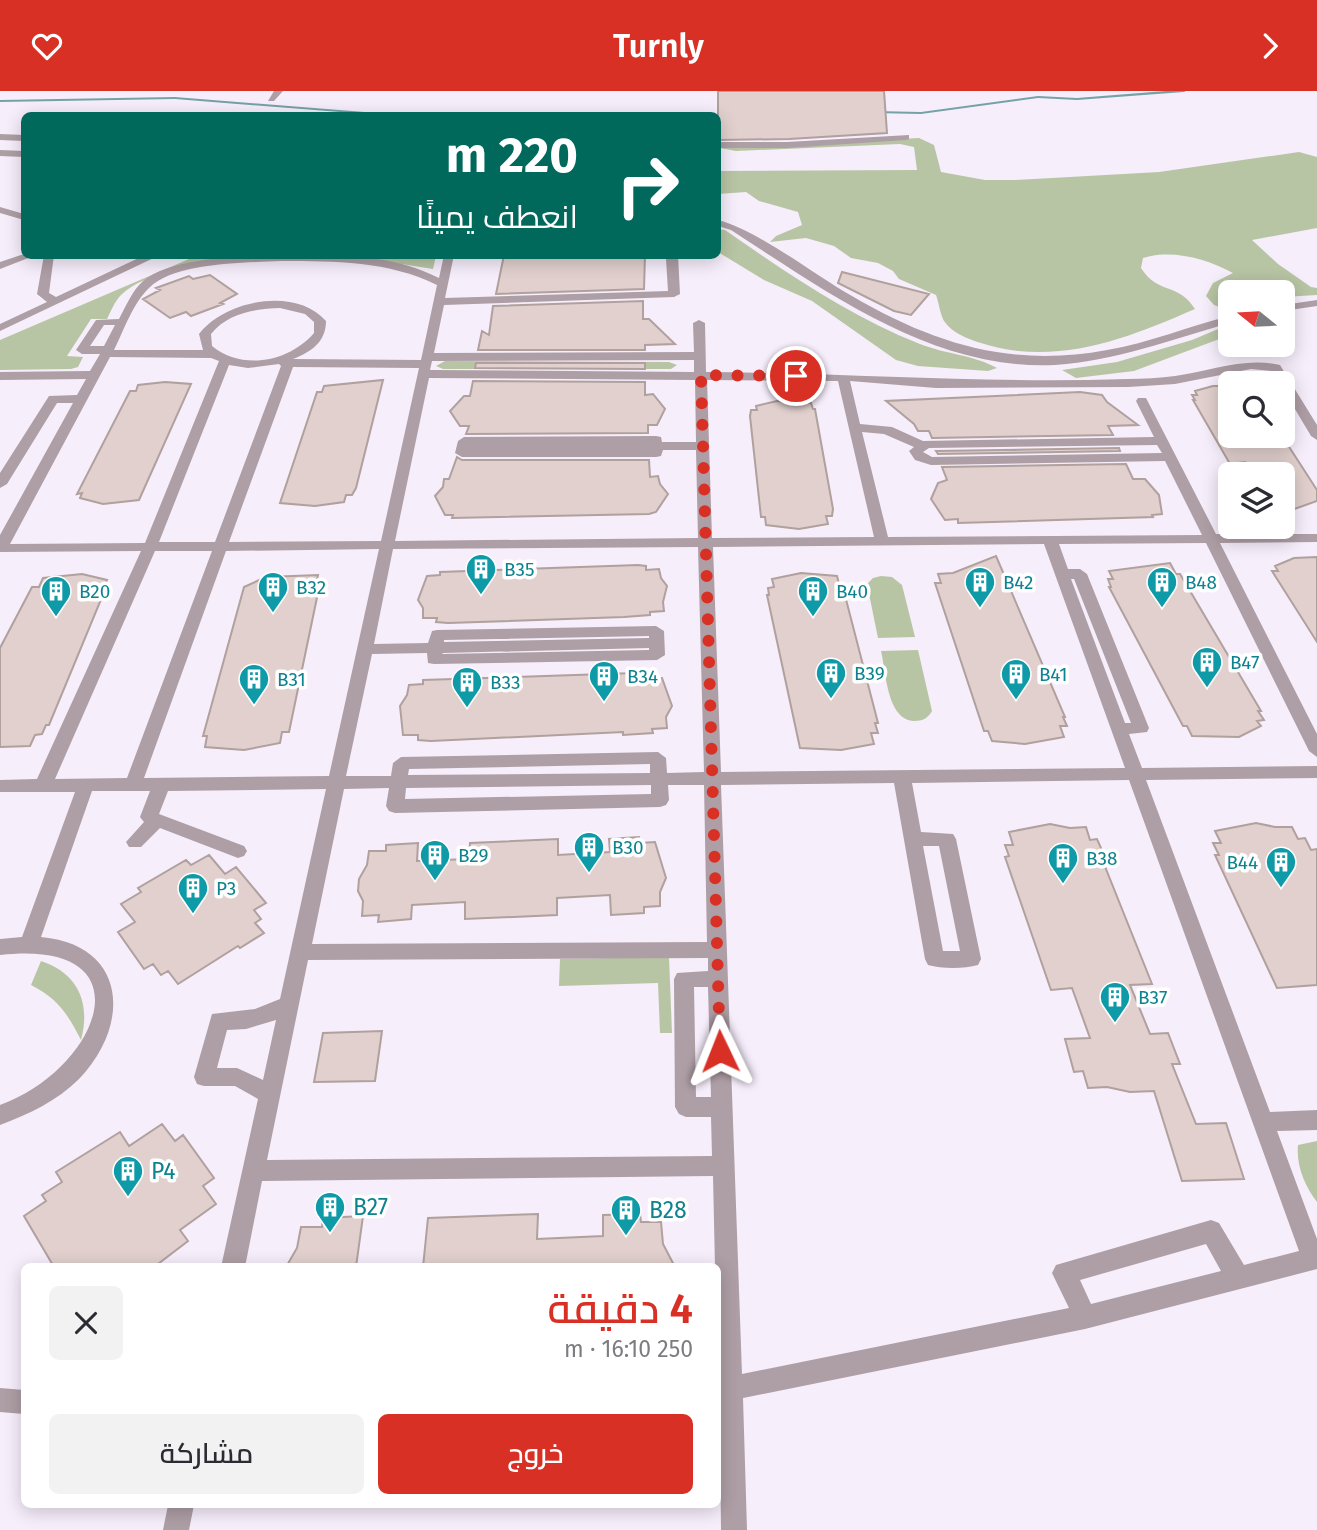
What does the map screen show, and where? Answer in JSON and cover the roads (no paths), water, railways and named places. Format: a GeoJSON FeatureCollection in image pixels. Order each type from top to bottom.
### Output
{"type":"FeatureCollection","features":[{"type":"Feature","properties":{"kind":"street"},"geometry":{"type":"LineString","coordinates":[[271,99],[279,91]]}},
{"type":"Feature","properties":{"kind":"street"},"geometry":{"type":"LineString","coordinates":[[0,137],[21,138]]}},
{"type":"Feature","properties":{"kind":"street"},"geometry":{"type":"LineString","coordinates":[[721,145],[787,145],[906,137]]}},
{"type":"Feature","properties":{"kind":"street"},"geometry":{"type":"LineString","coordinates":[[0,153],[21,154]]}},
{"type":"Feature","properties":{"kind":"street"},"geometry":{"type":"LineString","coordinates":[[0,210],[21,216]]}},
{"type":"Feature","properties":{"kind":"street"},"geometry":{"type":"LineString","coordinates":[[721,224],[735,227],[855,305],[889,323],[978,355],[1009,361],[1057,361],[1107,354],[1218,322]]}},
{"type":"Feature","properties":{"kind":"street"},"geometry":{"type":"LineString","coordinates":[[0,268],[22,259]]}},
{"type":"Feature","properties":{"kind":"street"},"geometry":{"type":"LineString","coordinates":[[48,259],[43,293],[55,302]]}},
{"type":"Feature","properties":{"kind":"street"},"geometry":{"type":"LineString","coordinates":[[0,328],[146,259]]}},
{"type":"Feature","properties":{"kind":"street"},"geometry":{"type":"LineString","coordinates":[[234,1263],[448,259]]}},
{"type":"Feature","properties":{"kind":"street"},"geometry":{"type":"LineString","coordinates":[[439,302],[674,294],[671,259]]}},
{"type":"Feature","properties":{"kind":"street"},"geometry":{"type":"LineString","coordinates":[[443,284],[414,271],[353,261],[272,260],[214,263],[179,270],[152,281],[141,289],[122,322],[0,548],[1317,538]]}},
{"type":"Feature","properties":{"kind":"street"},"geometry":{"type":"LineString","coordinates":[[1295,306],[1317,303]]}},
{"type":"Feature","properties":{"kind":"street"},"geometry":{"type":"LineString","coordinates":[[162,353],[185,348],[204,338],[217,321],[254,307],[296,307],[313,314],[320,321],[320,334],[308,347],[287,358],[259,363]]}},
{"type":"Feature","properties":{"kind":"street"},"geometry":{"type":"LineString","coordinates":[[122,322],[100,322],[82,350],[219,357],[259,363],[700,365],[936,384],[1128,383],[1175,380],[1261,365],[1276,368],[1317,436]]}},
{"type":"Feature","properties":{"kind":"street"},"geometry":{"type":"LineString","coordinates":[[699,323],[718,979],[724,1390],[734,1530]]}},
{"type":"Feature","properties":{"kind":"street"},"geometry":{"type":"LineString","coordinates":[[204,338],[206,347],[219,357]]}},
{"type":"Feature","properties":{"kind":"street"},"geometry":{"type":"LineString","coordinates":[[43,786],[150,547],[219,357]]}},
{"type":"Feature","properties":{"kind":"street"},"geometry":{"type":"LineString","coordinates":[[133,785],[288,363]]}},
{"type":"Feature","properties":{"kind":"street"},"geometry":{"type":"LineString","coordinates":[[426,365],[700,365]]}},
{"type":"Feature","properties":{"kind":"street"},"geometry":{"type":"LineString","coordinates":[[0,376],[94,375]]}},
{"type":"Feature","properties":{"kind":"street"},"geometry":{"type":"LineString","coordinates":[[843,377],[882,541]]}},
{"type":"Feature","properties":{"kind":"street"},"geometry":{"type":"LineString","coordinates":[[33,487],[0,486],[53,399],[81,399]]}},
{"type":"Feature","properties":{"kind":"street"},"geometry":{"type":"LineString","coordinates":[[1142,401],[1317,751]]}},
{"type":"Feature","properties":{"kind":"street"},"geometry":{"type":"LineString","coordinates":[[855,427],[887,430],[920,445],[1162,441]]}},
{"type":"Feature","properties":{"kind":"street"},"geometry":{"type":"LineString","coordinates":[[920,445],[917,454],[931,461],[1170,457]]}},
{"type":"Feature","properties":{"kind":"street"},"geometry":{"type":"LineString","coordinates":[[463,447],[462,453],[656,453],[656,446],[703,446]]}},
{"type":"Feature","properties":{"kind":"street"},"geometry":{"type":"LineString","coordinates":[[724,1390],[1085,1317],[1315,1258],[1050,540]]}},
{"type":"Feature","properties":{"kind":"street"},"geometry":{"type":"LineString","coordinates":[[656,631],[657,655],[434,659],[435,648],[437,635],[656,631]]}},
{"type":"Feature","properties":{"kind":"street"},"geometry":{"type":"LineString","coordinates":[[365,649],[435,648]]}},
{"type":"Feature","properties":{"kind":"street"},"geometry":{"type":"LineString","coordinates":[[658,758],[660,800],[395,806],[398,782],[401,763],[658,758]]}},
{"type":"Feature","properties":{"kind":"street"},"geometry":{"type":"LineString","coordinates":[[659,779],[1317,772]]}},
{"type":"Feature","properties":{"kind":"street"},"geometry":{"type":"LineString","coordinates":[[902,777],[913,839],[935,959],[971,959],[947,839],[913,839]]}},
{"type":"Feature","properties":{"kind":"street"},"geometry":{"type":"LineString","coordinates":[[0,786],[398,782]]}},
{"type":"Feature","properties":{"kind":"street"},"geometry":{"type":"LineString","coordinates":[[29,943],[86,785]]}},
{"type":"Feature","properties":{"kind":"street"},"geometry":{"type":"LineString","coordinates":[[161,785],[149,817],[238,851]]}},
{"type":"Feature","properties":{"kind":"street"},"geometry":{"type":"LineString","coordinates":[[135,842],[158,820]]}},
{"type":"Feature","properties":{"kind":"street"},"geometry":{"type":"LineString","coordinates":[[0,947],[29,943],[68,949],[87,961],[99,979],[104,1012],[93,1044],[69,1075],[42,1096],[0,1115]]}},
{"type":"Feature","properties":{"kind":"street"},"geometry":{"type":"LineString","coordinates":[[300,952],[717,950]]}},
{"type":"Feature","properties":{"kind":"street"},"geometry":{"type":"LineString","coordinates":[[718,979],[684,979],[686,1107],[720,1107]]}},
{"type":"Feature","properties":{"kind":"street"},"geometry":{"type":"LineString","coordinates":[[270,1094],[237,1077],[204,1077],[219,1020],[232,1023],[251,1019],[288,1005]]}},
{"type":"Feature","properties":{"kind":"street"},"geometry":{"type":"LineString","coordinates":[[1263,1122],[1317,1121]]}},
{"type":"Feature","properties":{"kind":"street"},"geometry":{"type":"LineString","coordinates":[[253,1171],[722,1166]]}},
{"type":"Feature","properties":{"kind":"street"},"geometry":{"type":"LineString","coordinates":[[1085,1317],[1064,1273],[1211,1231],[1238,1278]]}},
{"type":"Feature","properties":{"kind":"street"},"geometry":{"type":"LineString","coordinates":[[0,1400],[21,1402]]}},
{"type":"Feature","properties":{"kind":"street"},"geometry":{"type":"LineString","coordinates":[[176,1530],[180,1508]]}},
{"type":"Feature","properties":{"kind":"waterway"},"geometry":{"type":"LineString","coordinates":[[874,112],[921,113],[1038,97],[1077,99],[1184,91]]}},
{"type":"Feature","properties":{"kind":"waterway"},"geometry":{"type":"LineString","coordinates":[[0,101],[175,98],[352,112]]}},
{"type":"Feature","properties":{"kind":"place","name":"B35"},"geometry":{"type":"Point","coordinates":[481,596]}},
{"type":"Feature","properties":{"kind":"place","name":"B42"},"geometry":{"type":"Point","coordinates":[980,609]}},
{"type":"Feature","properties":{"kind":"place","name":"B48"},"geometry":{"type":"Point","coordinates":[1162,609]}},
{"type":"Feature","properties":{"kind":"place","name":"B32"},"geometry":{"type":"Point","coordinates":[273,614]}},
{"type":"Feature","properties":{"kind":"place","name":"B20"},"geometry":{"type":"Point","coordinates":[56,618]}},
{"type":"Feature","properties":{"kind":"place","name":"B40"},"geometry":{"type":"Point","coordinates":[813,618]}},
{"type":"Feature","properties":{"kind":"place","name":"B47"},"geometry":{"type":"Point","coordinates":[1207,689]}},
{"type":"Feature","properties":{"kind":"place","name":"B39"},"geometry":{"type":"Point","coordinates":[831,700]}},
{"type":"Feature","properties":{"kind":"place","name":"B41"},"geometry":{"type":"Point","coordinates":[1016,701]}},
{"type":"Feature","properties":{"kind":"place","name":"B34"},"geometry":{"type":"Point","coordinates":[604,703]}},
{"type":"Feature","properties":{"kind":"place","name":"B31"},"geometry":{"type":"Point","coordinates":[254,706]}},
{"type":"Feature","properties":{"kind":"place","name":"B33"},"geometry":{"type":"Point","coordinates":[467,709]}},
{"type":"Feature","properties":{"kind":"place","name":"B30"},"geometry":{"type":"Point","coordinates":[589,874]}},
{"type":"Feature","properties":{"kind":"place","name":"B29"},"geometry":{"type":"Point","coordinates":[435,882]}},
{"type":"Feature","properties":{"kind":"place","name":"B38"},"geometry":{"type":"Point","coordinates":[1063,885]}},
{"type":"Feature","properties":{"kind":"place","name":"B44"},"geometry":{"type":"Point","coordinates":[1281,889]}},
{"type":"Feature","properties":{"kind":"place","name":"P3"},"geometry":{"type":"Point","coordinates":[193,915]}},
{"type":"Feature","properties":{"kind":"place","name":"B37"},"geometry":{"type":"Point","coordinates":[1115,1024]}},
{"type":"Feature","properties":{"kind":"place","name":"P4"},"geometry":{"type":"Point","coordinates":[128,1198]}},
{"type":"Feature","properties":{"kind":"place","name":"B27"},"geometry":{"type":"Point","coordinates":[330,1234]}},
{"type":"Feature","properties":{"kind":"place","name":"B28"},"geometry":{"type":"Point","coordinates":[626,1237]}}]}
